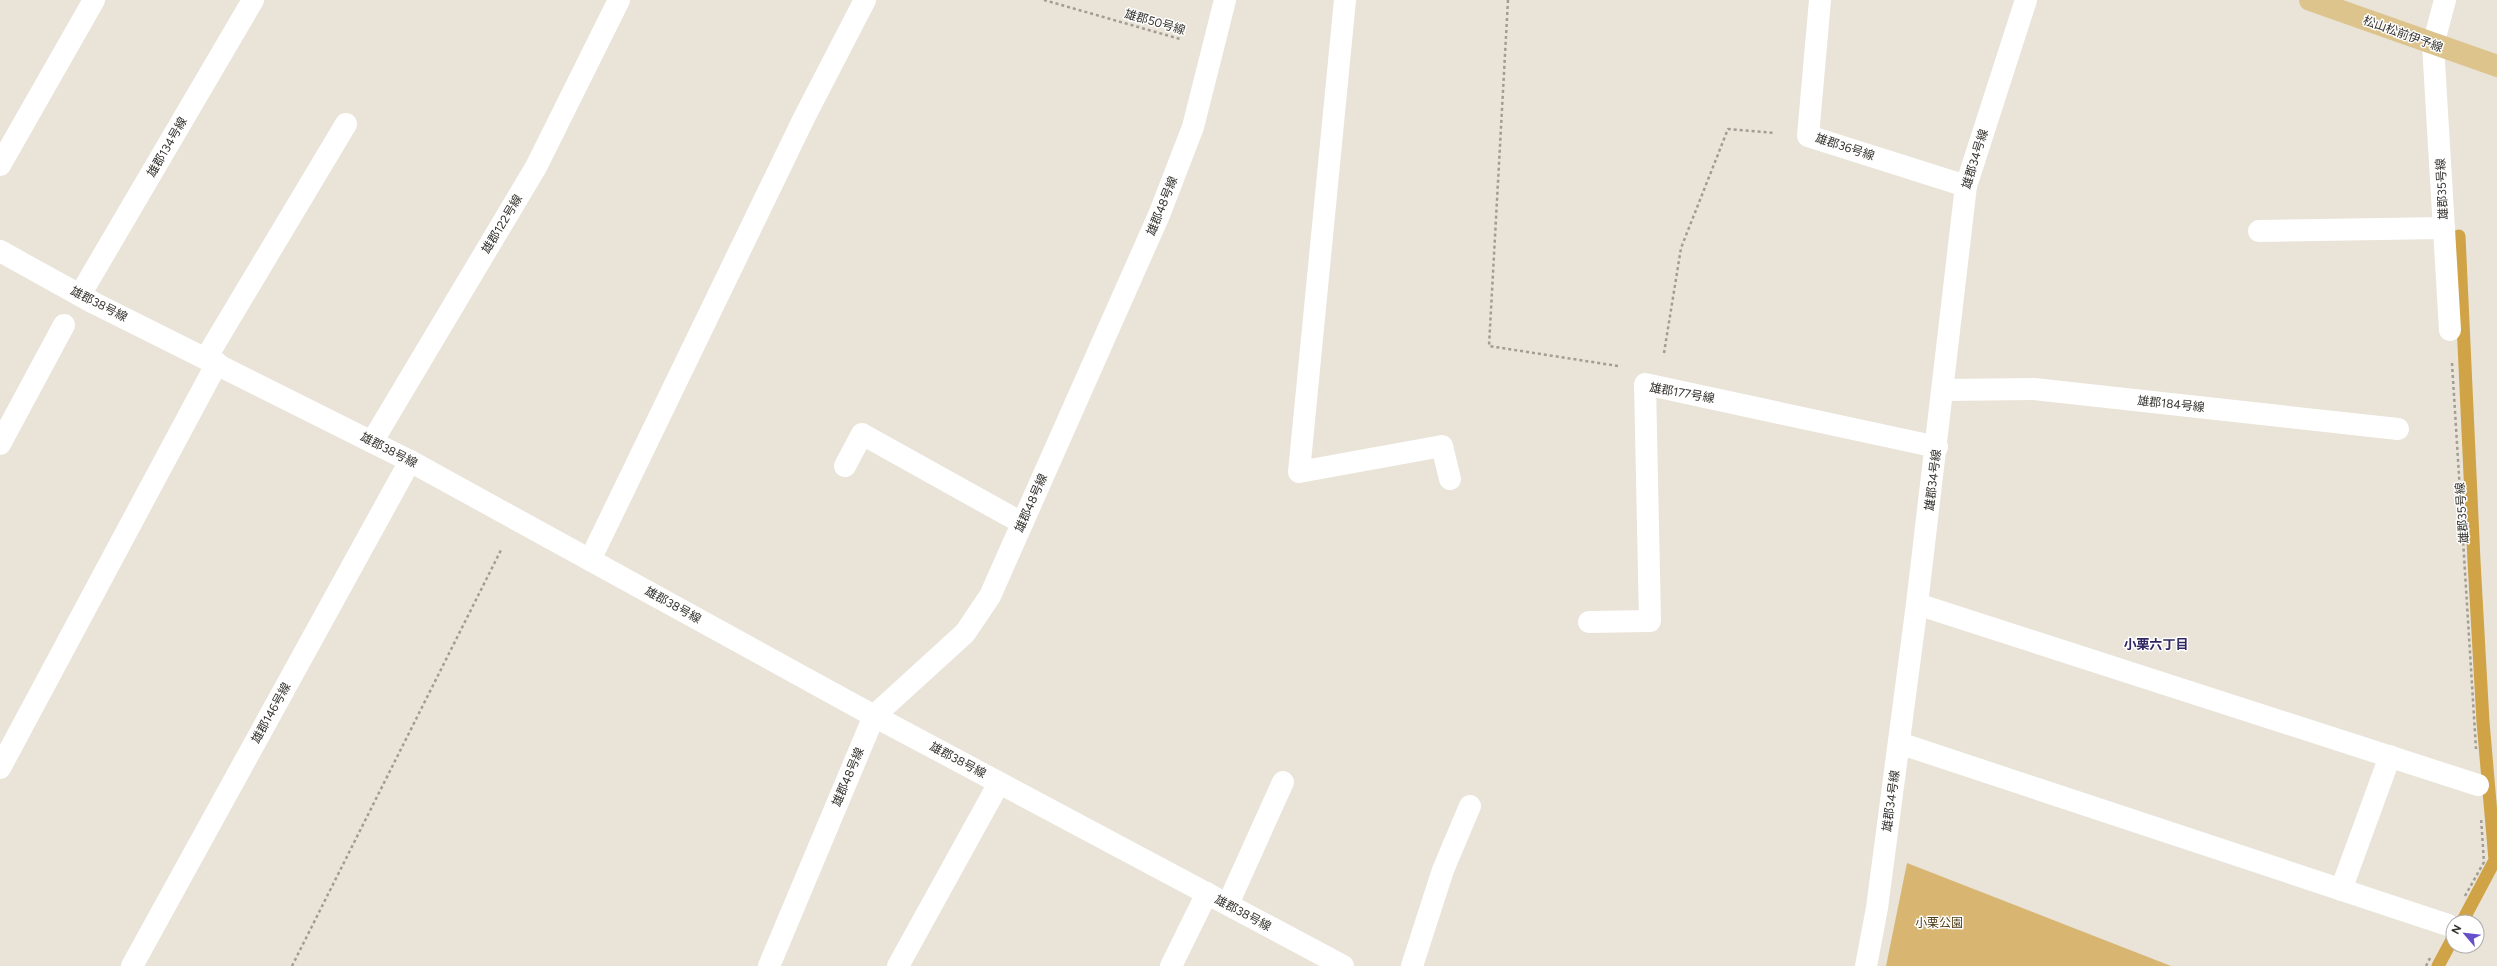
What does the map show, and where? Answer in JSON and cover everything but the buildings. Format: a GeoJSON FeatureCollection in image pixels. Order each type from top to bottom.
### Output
{"type":"FeatureCollection","features":[{"type":"Feature","properties":{"kind":"main road","name":"松山松前伊予線"},"geometry":{"type":"LineString","coordinates":[[2310,0],[2433,45],[2497,66]]}},
{"type":"Feature","properties":{"kind":"street"},"geometry":{"type":"LineString","coordinates":[[0,165],[94,0]]}},
{"type":"Feature","properties":{"kind":"street","name":"雄郡134号線"},"geometry":{"type":"LineString","coordinates":[[80,295],[253,0]]}},
{"type":"Feature","properties":{"kind":"street","name":"雄郡122号線"},"geometry":{"type":"LineString","coordinates":[[372,442],[536,167],[619,0]]}},
{"type":"Feature","properties":{"kind":"street"},"geometry":{"type":"LineString","coordinates":[[590,560],[804,118],[865,0]]}},
{"type":"Feature","properties":{"kind":"street","name":"雄郡48号線"},"geometry":{"type":"LineString","coordinates":[[770,966],[874,716],[965,632],[990,596],[1159,215],[1194,127],[1225,0]]}},
{"type":"Feature","properties":{"kind":"street"},"geometry":{"type":"LineString","coordinates":[[1345,0],[1299,472],[1442,446],[1450,479]]}},
{"type":"Feature","properties":{"kind":"street","name":"雄郡36号線"},"geometry":{"type":"LineString","coordinates":[[1820,0],[1808,136],[1966,186]]}},
{"type":"Feature","properties":{"kind":"street","name":"雄郡34号線"},"geometry":{"type":"LineString","coordinates":[[1866,966],[1876,908],[1917,604],[1937,447],[1966,186],[2026,0]]}},
{"type":"Feature","properties":{"kind":"street","name":"雄郡35号線"},"geometry":{"type":"LineString","coordinates":[[2444,0],[2433,45],[2450,330]]}},
{"type":"Feature","properties":{"kind":"street"},"geometry":{"type":"LineString","coordinates":[[0,768],[212,361],[346,124]]}},
{"type":"Feature","properties":{"kind":"street"},"geometry":{"type":"LineString","coordinates":[[2259,231],[2444,228]]}},
{"type":"Feature","properties":{"kind":"street","name":"雄郡38号線"},"geometry":{"type":"LineString","coordinates":[[0,251],[80,295],[410,461],[874,716],[1343,966]]}},
{"type":"Feature","properties":{"kind":"street"},"geometry":{"type":"LineString","coordinates":[[0,444],[64,325]]}},
{"type":"Feature","properties":{"kind":"street","name":"雄郡177号線"},"geometry":{"type":"LineString","coordinates":[[1590,622],[1650,621],[1652,385],[1937,447]]}},
{"type":"Feature","properties":{"kind":"street","name":"雄郡184号線"},"geometry":{"type":"LineString","coordinates":[[1943,390],[2034,389],[2398,429]]}},
{"type":"Feature","properties":{"kind":"street"},"geometry":{"type":"LineString","coordinates":[[845,466],[862,434],[1022,523]]}},
{"type":"Feature","properties":{"kind":"street","name":"雄郡146号線"},"geometry":{"type":"LineString","coordinates":[[132,966],[410,461]]}},
{"type":"Feature","properties":{"kind":"street"},"geometry":{"type":"LineString","coordinates":[[1917,604],[2390,756],[2478,786]]}},
{"type":"Feature","properties":{"kind":"street"},"geometry":{"type":"LineString","coordinates":[[1899,743],[2445,925]]}},
{"type":"Feature","properties":{"kind":"street"},"geometry":{"type":"LineString","coordinates":[[2341,890],[2390,756]]}},
{"type":"Feature","properties":{"kind":"street"},"geometry":{"type":"LineString","coordinates":[[1228,904],[1283,782]]}},
{"type":"Feature","properties":{"kind":"street"},"geometry":{"type":"LineString","coordinates":[[898,966],[999,783]]}},
{"type":"Feature","properties":{"kind":"street"},"geometry":{"type":"LineString","coordinates":[[1412,966],[1443,870],[1470,806]]}},
{"type":"Feature","properties":{"kind":"street"},"geometry":{"type":"LineString","coordinates":[[1171,966],[1207,893]]}},
{"type":"Feature","properties":{"kind":"path","name":"雄郡50号線"},"geometry":{"type":"LineString","coordinates":[[1044,0],[1214,48]]}},
{"type":"Feature","properties":{"kind":"path"},"geometry":{"type":"LineString","coordinates":[[1508,0],[1489,346],[1626,367],[1652,385],[1681,248],[1728,129],[1808,136]]}},
{"type":"Feature","properties":{"kind":"path","name":"雄郡35号線"},"geometry":{"type":"LineString","coordinates":[[2450,330],[2484,862],[2455,914]]}},
{"type":"Feature","properties":{"kind":"path"},"geometry":{"type":"LineString","coordinates":[[292,966],[517,520]]}},
{"type":"Feature","properties":{"kind":"path","name":"雄郡35号線"},"geometry":{"type":"LineString","coordinates":[[2426,966],[2445,931]]}},
{"type":"Feature","properties":{"kind":"green space","name":"小栗公園"},"geometry":{"type":"Polygon","coordinates":[[[1907,863],[2171,966],[1886,966],[1907,863]]]}},
{"type":"Feature","properties":{"kind":"waterway"},"geometry":{"type":"LineString","coordinates":[[2459,236],[2483,722],[2495,860],[2466,914]]}},
{"type":"Feature","properties":{"kind":"waterway"},"geometry":{"type":"LineString","coordinates":[[2438,966],[2445,953]]}},
{"type":"Feature","properties":{"kind":"district","name":"小栗六丁目"},"geometry":{"type":"Point","coordinates":[2156,644]}}]}
